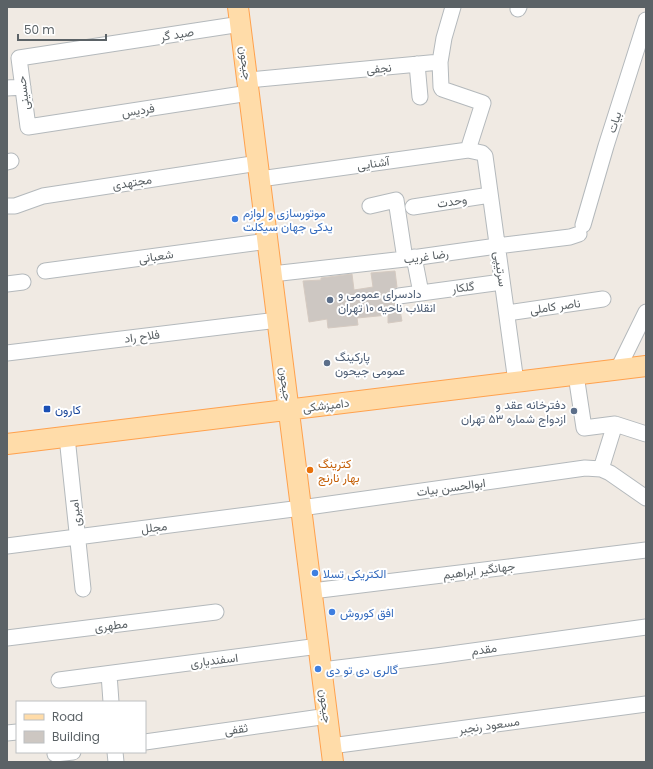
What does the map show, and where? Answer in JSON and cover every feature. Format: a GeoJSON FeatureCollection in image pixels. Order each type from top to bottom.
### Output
{"type":"FeatureCollection","features":[{"type":"Feature","properties":{"kind":"main road","name":"جیحون"},"geometry":{"type":"LineString","coordinates":[[240,15],[332,754]]}},
{"type":"Feature","properties":{"kind":"main road","name":"دامپزشکی"},"geometry":{"type":"LineString","coordinates":[[7,444],[646,366]]}},
{"type":"Feature","properties":{"kind":"street"},"geometry":{"type":"LineString","coordinates":[[453,7],[444,38],[440,62],[441,86],[442,89],[482,103],[468,150]]}},
{"type":"Feature","properties":{"kind":"street","name":"صید گر"},"geometry":{"type":"LineString","coordinates":[[19,58],[240,15]]}},
{"type":"Feature","properties":{"kind":"street","name":"بیات"},"geometry":{"type":"LineString","coordinates":[[581,229],[646,20]]}},
{"type":"Feature","properties":{"kind":"street","name":"حسینی"},"geometry":{"type":"LineString","coordinates":[[19,58],[28,127]]}},
{"type":"Feature","properties":{"kind":"street","name":"نجفی"},"geometry":{"type":"LineString","coordinates":[[248,87],[440,62]]}},
{"type":"Feature","properties":{"kind":"street"},"geometry":{"type":"LineString","coordinates":[[417,64],[420,97]]}},
{"type":"Feature","properties":{"kind":"street"},"geometry":{"type":"LineString","coordinates":[[7,88],[23,87]]}},
{"type":"Feature","properties":{"kind":"street","name":"فردیس"},"geometry":{"type":"LineString","coordinates":[[28,127],[248,87]]}},
{"type":"Feature","properties":{"kind":"street","name":"آشنایی"},"geometry":{"type":"LineString","coordinates":[[259,171],[468,150],[485,156]]}},
{"type":"Feature","properties":{"kind":"street","name":"سرتیپی"},"geometry":{"type":"LineString","coordinates":[[485,156],[516,382]]}},
{"type":"Feature","properties":{"kind":"street","name":"مجتهدی"},"geometry":{"type":"LineString","coordinates":[[7,206],[15,206],[43,196],[259,171]]}},
{"type":"Feature","properties":{"kind":"street","name":"وحدت"},"geometry":{"type":"LineString","coordinates":[[413,207],[490,195]]}},
{"type":"Feature","properties":{"kind":"street"},"geometry":{"type":"LineString","coordinates":[[370,206],[396,200],[397,210],[410,258],[421,292]]}},
{"type":"Feature","properties":{"kind":"street","name":"رضا غریب"},"geometry":{"type":"LineString","coordinates":[[272,274],[570,237],[581,229]]}},
{"type":"Feature","properties":{"kind":"street","name":"شعبانی"},"geometry":{"type":"LineString","coordinates":[[45,271],[268,241]]}},
{"type":"Feature","properties":{"kind":"street"},"geometry":{"type":"LineString","coordinates":[[7,284],[23,282]]}},
{"type":"Feature","properties":{"kind":"street","name":"گلکار"},"geometry":{"type":"LineString","coordinates":[[399,296],[502,282]]}},
{"type":"Feature","properties":{"kind":"street","name":"ناصر کاملی"},"geometry":{"type":"LineString","coordinates":[[507,313],[602,300]]}},
{"type":"Feature","properties":{"kind":"street"},"geometry":{"type":"LineString","coordinates":[[618,370],[646,312]]}},
{"type":"Feature","properties":{"kind":"street","name":"فلاح راد"},"geometry":{"type":"LineString","coordinates":[[7,352],[278,320]]}},
{"type":"Feature","properties":{"kind":"street"},"geometry":{"type":"LineString","coordinates":[[576,375],[584,428],[615,424],[646,434]]}},
{"type":"Feature","properties":{"kind":"street"},"geometry":{"type":"LineString","coordinates":[[615,424],[601,469],[610,473],[646,498]]}},
{"type":"Feature","properties":{"kind":"street","name":"امیری"},"geometry":{"type":"LineString","coordinates":[[67,437],[83,589]]}},
{"type":"Feature","properties":{"kind":"street","name":"ابوالحسن بیات"},"geometry":{"type":"LineString","coordinates":[[302,508],[585,468],[601,469]]}},
{"type":"Feature","properties":{"kind":"street","name":"مجلل"},"geometry":{"type":"LineString","coordinates":[[7,546],[302,508]]}},
{"type":"Feature","properties":{"kind":"street","name":"جهانگیر ابراهیم"},"geometry":{"type":"LineString","coordinates":[[312,591],[646,550]]}},
{"type":"Feature","properties":{"kind":"street","name":"مطهری"},"geometry":{"type":"LineString","coordinates":[[7,638],[216,612]]}},
{"type":"Feature","properties":{"kind":"street","name":"مقدم"},"geometry":{"type":"LineString","coordinates":[[322,670],[646,627]]}},
{"type":"Feature","properties":{"kind":"street","name":"اسفندیاری"},"geometry":{"type":"LineString","coordinates":[[59,680],[319,646]]}},
{"type":"Feature","properties":{"kind":"street"},"geometry":{"type":"LineString","coordinates":[[108,674],[111,701]]}},
{"type":"Feature","properties":{"kind":"street","name":"مسعود رنجبر"},"geometry":{"type":"LineString","coordinates":[[332,754],[646,704]]}},
{"type":"Feature","properties":{"kind":"street","name":"ثقفی"},"geometry":{"type":"LineString","coordinates":[[146,742],[328,716]]}},
{"type":"Feature","properties":{"kind":"street"},"geometry":{"type":"LineString","coordinates":[[55,754],[64,753]]}},
{"type":"Feature","properties":{"kind":"building"},"geometry":{"type":"Polygon","coordinates":[[[395,271],[397,287],[393,289],[390,297],[392,302],[399,305],[402,321],[388,323],[388,315],[357,318],[358,325],[328,328],[327,319],[309,322],[303,281],[321,280],[321,278],[352,274],[354,290],[373,287],[371,273],[395,271]]]}},
{"type":"Feature","properties":{"kind":"place","name":"موتورسازی و لوازم یدکی جهان سیکلت"},"geometry":{"type":"Point","coordinates":[235,219]}},
{"type":"Feature","properties":{"kind":"place","name":"دادسرای عمومی و انقلاب ناحیه ۱۰ تهران"},"geometry":{"type":"Point","coordinates":[330,300]}},
{"type":"Feature","properties":{"kind":"place","name":"پارکینگ عمومی جیحون"},"geometry":{"type":"Point","coordinates":[327,363]}},
{"type":"Feature","properties":{"kind":"place","name":"کارون"},"geometry":{"type":"Point","coordinates":[47,409]}},
{"type":"Feature","properties":{"kind":"place","name":"دفترخانه عقد و ازدواج شماره ۵۳ تهران"},"geometry":{"type":"Point","coordinates":[574,411]}},
{"type":"Feature","properties":{"kind":"place","name":"کترینگ بهار نارنج"},"geometry":{"type":"Point","coordinates":[310,470]}},
{"type":"Feature","properties":{"kind":"place","name":"الکتریکی تسلا"},"geometry":{"type":"Point","coordinates":[315,573]}},
{"type":"Feature","properties":{"kind":"place","name":"افق کوروش"},"geometry":{"type":"Point","coordinates":[332,612]}},
{"type":"Feature","properties":{"kind":"place","name":"گالری دی تو دی"},"geometry":{"type":"Point","coordinates":[318,669]}}]}
